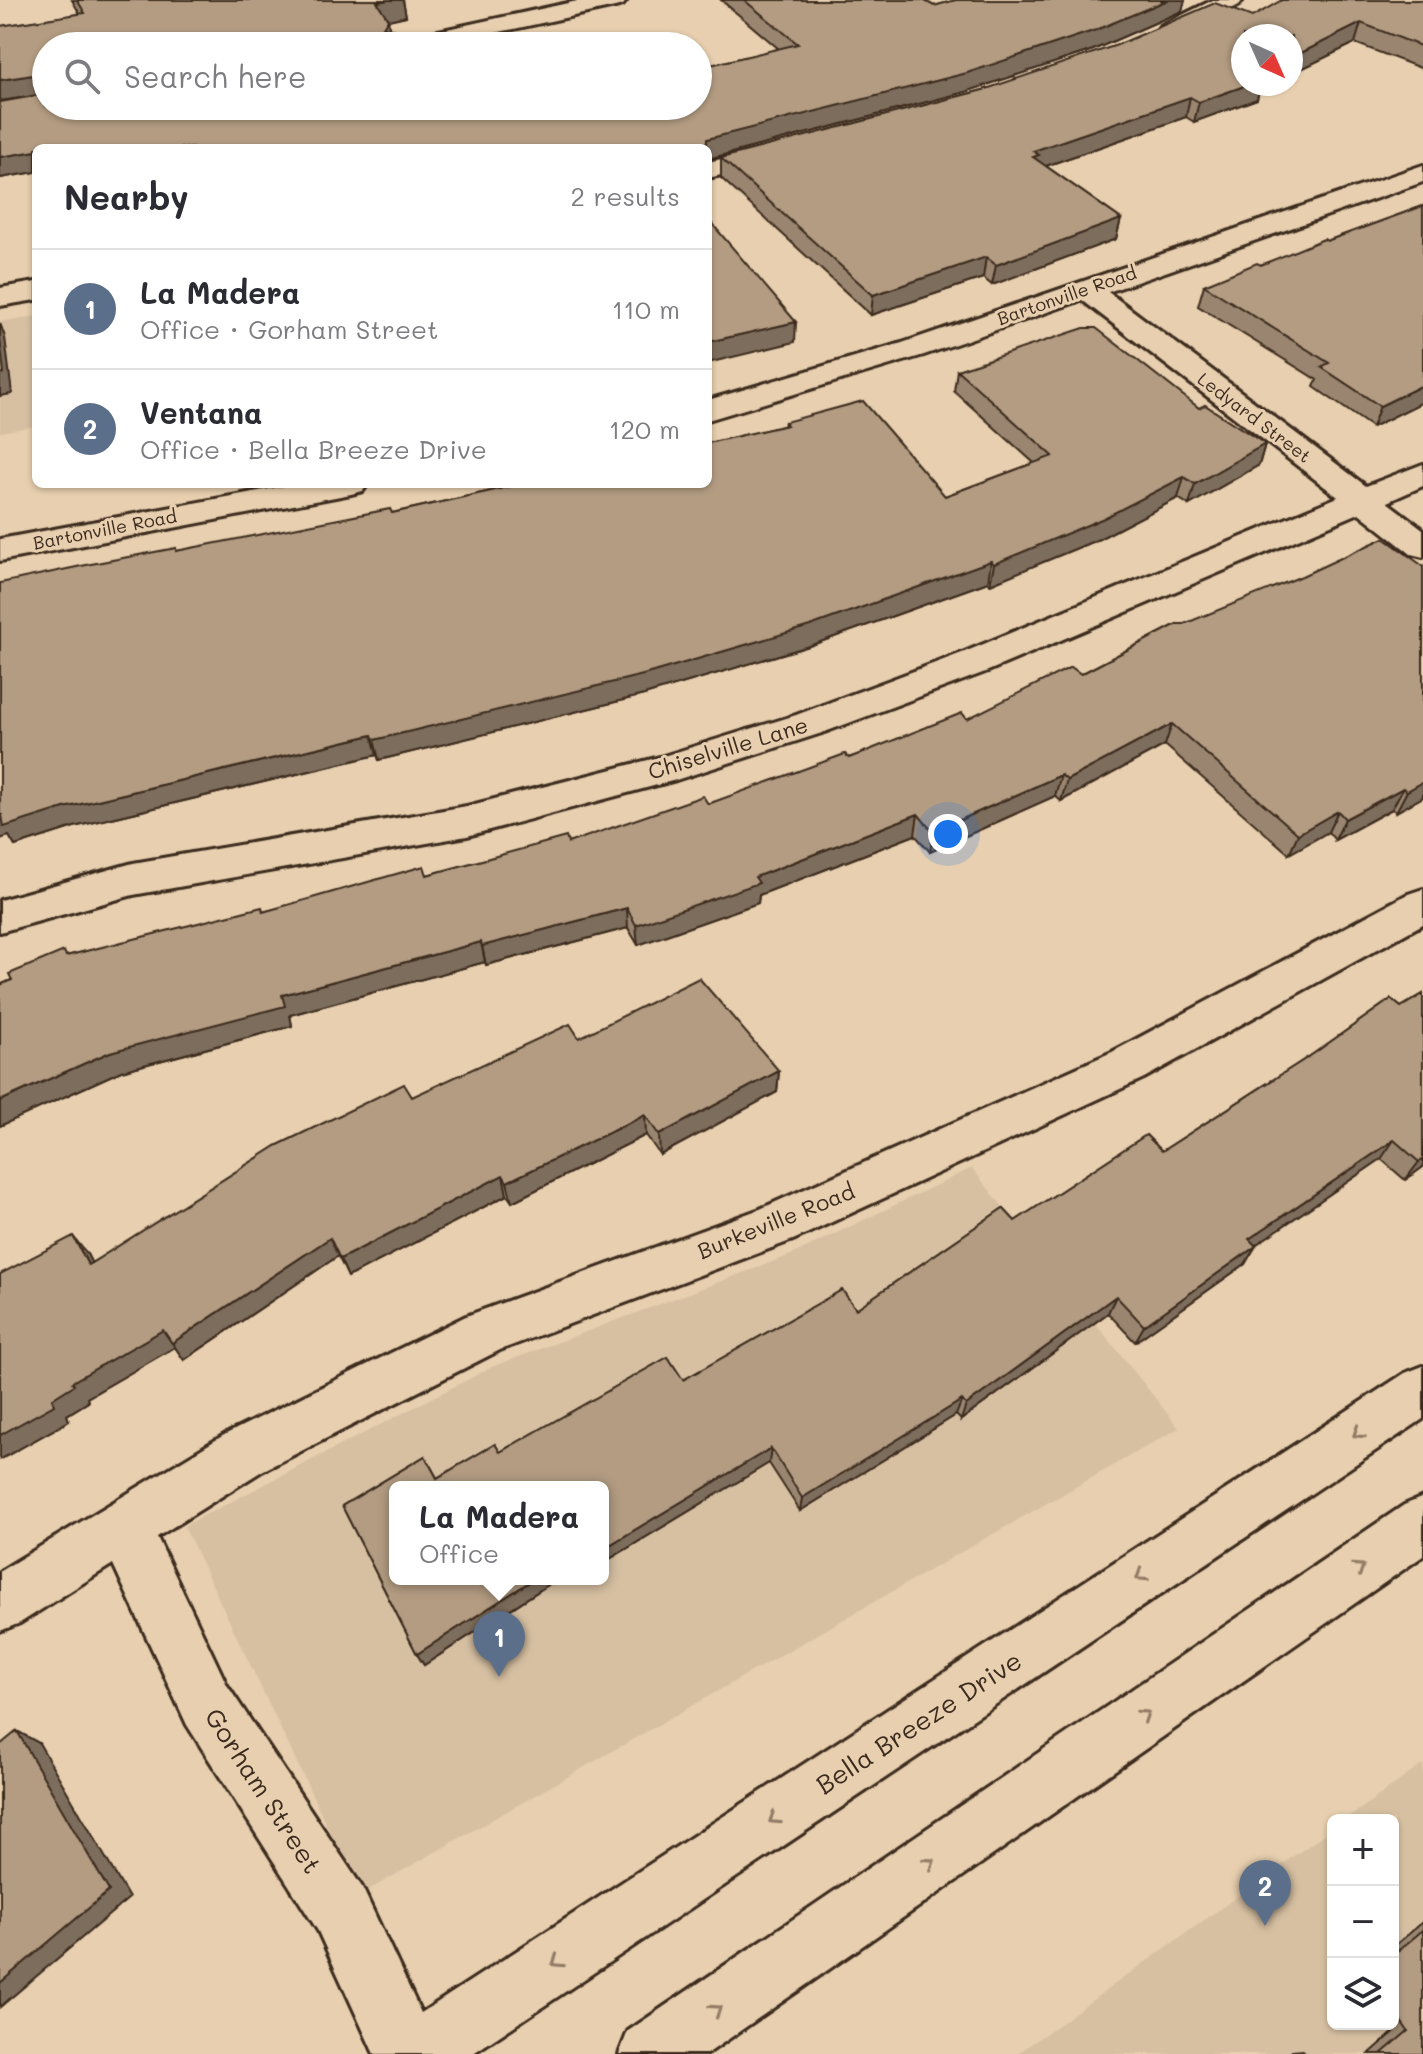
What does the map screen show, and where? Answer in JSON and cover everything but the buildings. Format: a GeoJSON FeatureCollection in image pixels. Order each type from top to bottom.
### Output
{"type":"FeatureCollection","features":[{"type":"Feature","properties":{"kind":"street"},"geometry":{"type":"LineString","coordinates":[[466,32],[615,0]]}},
{"type":"Feature","properties":{"kind":"street"},"geometry":{"type":"LineString","coordinates":[[1152,38],[1231,0]]}},
{"type":"Feature","properties":{"kind":"street"},"geometry":{"type":"LineString","coordinates":[[712,169],[798,149]]}},
{"type":"Feature","properties":{"kind":"street","name":"Bartonville Road"},"geometry":{"type":"LineString","coordinates":[[712,409],[913,349],[1423,173]]}},
{"type":"Feature","properties":{"kind":"street","name":"Ledyard Street"},"geometry":{"type":"LineString","coordinates":[[1086,289],[1423,546]]}},
{"type":"Feature","properties":{"kind":"street"},"geometry":{"type":"LineString","coordinates":[[0,297],[32,292]]}},
{"type":"Feature","properties":{"kind":"street","name":"Chiselville Lane"},"geometry":{"type":"LineString","coordinates":[[0,916],[133,879],[467,821],[662,770],[809,724],[975,662],[1423,474]]}},
{"type":"Feature","properties":{"kind":"street","name":"Bartonville Road"},"geometry":{"type":"LineString","coordinates":[[0,550],[330,488]]}},
{"type":"Feature","properties":{"kind":"street","name":"Burkeville Road"},"geometry":{"type":"LineString","coordinates":[[0,1603],[243,1453],[484,1333],[776,1225],[1114,1071],[1423,905]]}},
{"type":"Feature","properties":{"kind":"street","name":"Bella Breeze Drive"},"geometry":{"type":"LineString","coordinates":[[414,2054],[563,1959],[1423,1390]]}},
{"type":"Feature","properties":{"kind":"street"},"geometry":{"type":"LineString","coordinates":[[651,2054],[1423,1524]]}},
{"type":"Feature","properties":{"kind":"street","name":"Gorham Street"},"geometry":{"type":"LineString","coordinates":[[123,1525],[207,1705],[340,1909],[407,2054]]}},
{"type":"Feature","properties":{"kind":"shaded area"},"geometry":{"type":"Polygon","coordinates":[[[32,317],[32,427],[0,432],[0,322],[32,317]]]}},
{"type":"Feature","properties":{"kind":"shaded area"},"geometry":{"type":"Polygon","coordinates":[[[972,1168],[1179,1428],[360,1895],[184,1526],[494,1366],[791,1255],[972,1168]]]}},
{"type":"Feature","properties":{"kind":"shaded area"},"geometry":{"type":"Polygon","coordinates":[[[1423,1764],[1423,2054],[1017,2054],[1327,1832],[1327,2030],[1399,2030],[1399,1814],[1353,1814],[1423,1764]]]}},
{"type":"Feature","properties":{"kind":"place","name":"La Madera"},"geometry":{"type":"Point","coordinates":[499,1677]}},
{"type":"Feature","properties":{"kind":"place","name":"Ventana"},"geometry":{"type":"Point","coordinates":[1265,1926]}}]}
